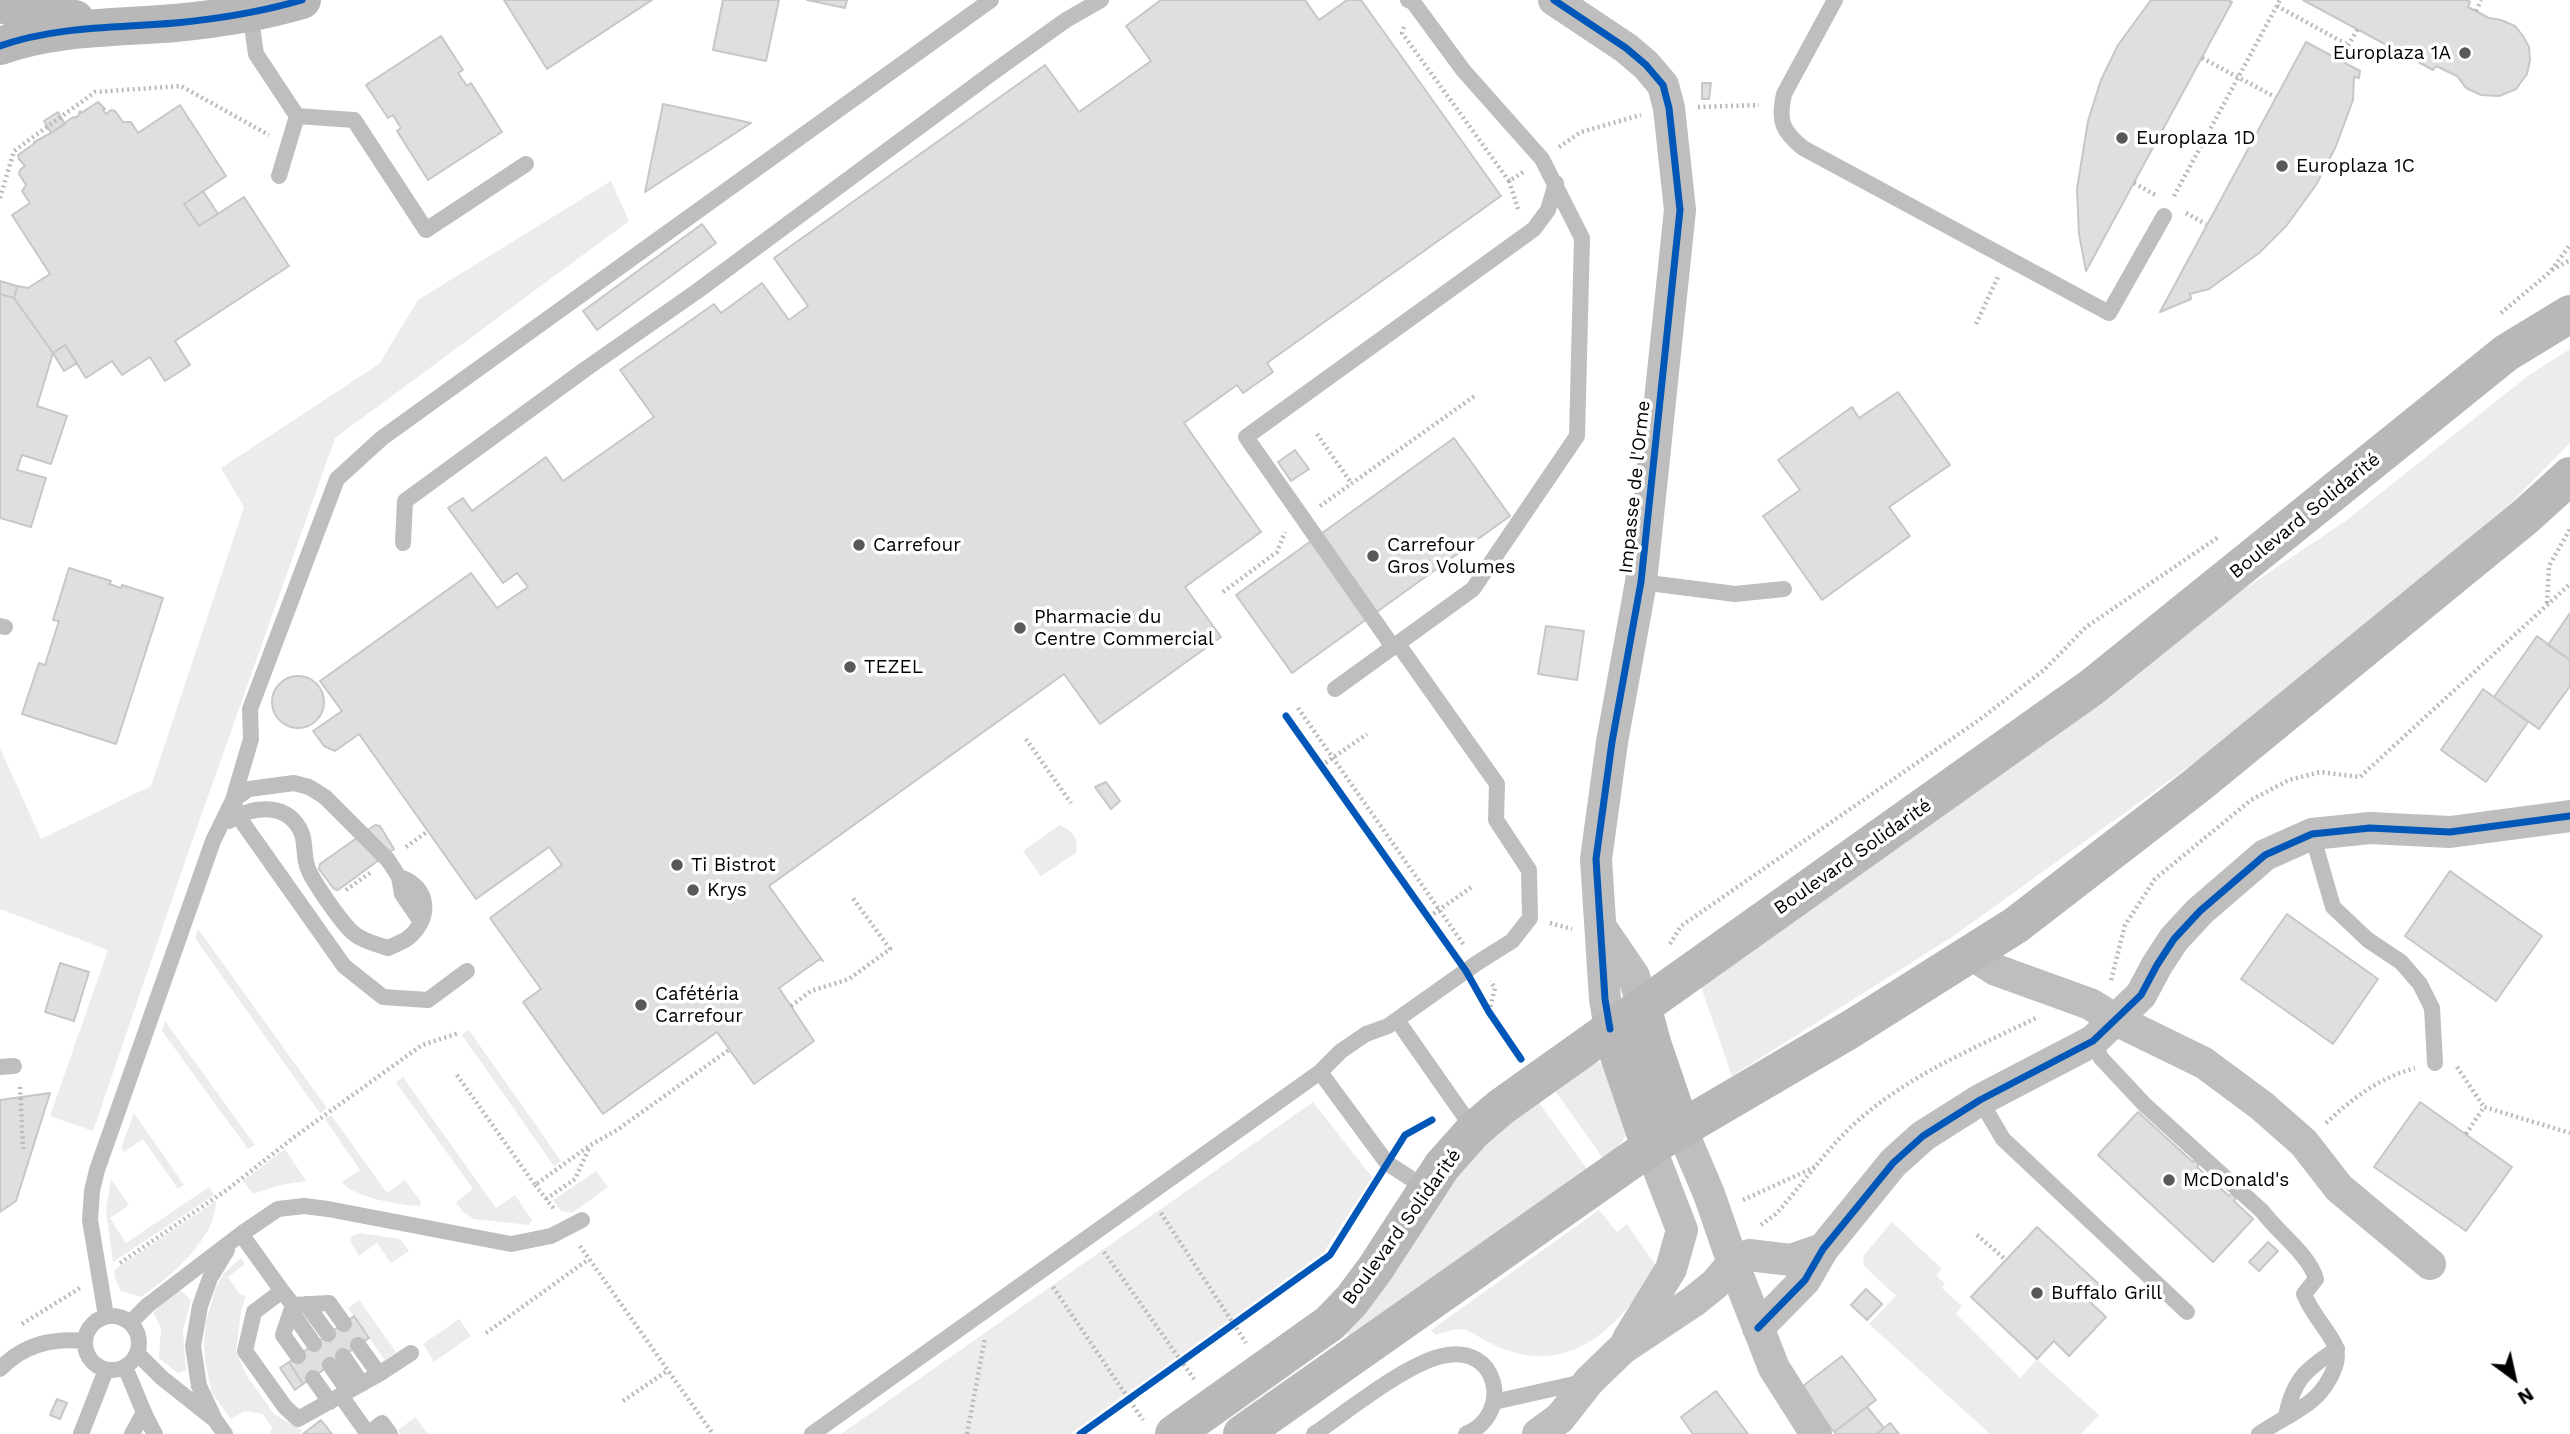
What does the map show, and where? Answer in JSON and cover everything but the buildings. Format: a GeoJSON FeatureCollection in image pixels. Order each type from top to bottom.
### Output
{"type":"FeatureCollection","features":[{"type":"Feature","properties":{"kind":"main road"},"geometry":{"type":"LineString","coordinates":[[0,46],[29,36],[111,25],[174,23],[250,13],[302,0]]}},
{"type":"Feature","properties":{"kind":"main road"},"geometry":{"type":"LineString","coordinates":[[0,4],[111,25]]}},
{"type":"Feature","properties":{"kind":"main road","name":"Boulevard Solidarité"},"geometry":{"type":"LineString","coordinates":[[1158,1427],[1330,1323],[1352,1300],[1375,1269],[1442,1166],[1474,1130],[1501,1107],[1610,1029],[1638,991],[2092,687],[2506,353],[2570,314]]}},
{"type":"Feature","properties":{"kind":"main road"},"geometry":{"type":"LineString","coordinates":[[1242,1434],[1666,1137],[1801,1059],[2016,925],[2196,786],[2526,516],[2570,475]]}},
{"type":"Feature","properties":{"kind":"main road"},"geometry":{"type":"LineString","coordinates":[[1638,991],[1653,1046],[1666,1137]]}},
{"type":"Feature","properties":{"kind":"main road"},"geometry":{"type":"LineString","coordinates":[[1610,1029],[1666,1137]]}},
{"type":"Feature","properties":{"kind":"street","name":"Impasse de l'Orme"},"geometry":{"type":"LineString","coordinates":[[1554,0],[1626,48],[1646,65],[1663,85],[1669,108],[1680,210],[1641,582],[1612,742],[1596,859],[1605,999],[1610,1029]]}},
{"type":"Feature","properties":{"kind":"street"},"geometry":{"type":"LineString","coordinates":[[1758,1328],[1805,1280],[1823,1249],[1894,1163],[1923,1136],[1980,1100],[2092,1041],[2103,1012],[2141,995],[2174,939],[2200,911],[2265,855],[2312,834],[2370,828],[2450,832],[2570,816]]}},
{"type":"Feature","properties":{"kind":"street"},"geometry":{"type":"LineString","coordinates":[[1601,928],[1638,991]]}},
{"type":"Feature","properties":{"kind":"street"},"geometry":{"type":"LineString","coordinates":[[1971,954],[1996,970],[2103,1012],[2204,1063],[2262,1106],[2304,1143],[2339,1188],[2430,1264]]}},
{"type":"Feature","properties":{"kind":"street"},"geometry":{"type":"LineString","coordinates":[[1666,1137],[1709,1195],[1747,1259],[1758,1328],[1774,1368],[1816,1434]]}},
{"type":"Feature","properties":{"kind":"street"},"geometry":{"type":"LineString","coordinates":[[1622,1349],[1671,1269],[1682,1230],[1666,1137]]}},
{"type":"Feature","properties":{"kind":"street"},"geometry":{"type":"LineString","coordinates":[[1538,1434],[1560,1418],[1589,1381],[1622,1349],[1705,1292],[1747,1259],[1791,1260],[1823,1249]]}},
{"type":"Feature","properties":{"kind":"lane"},"geometry":{"type":"LineString","coordinates":[[467,971],[428,1000],[383,997],[344,966],[235,808],[251,739],[250,709],[337,480],[382,438],[991,0]]}},
{"type":"Feature","properties":{"kind":"lane"},"geometry":{"type":"LineString","coordinates":[[403,544],[405,501],[696,292],[992,73],[1066,20],[1101,0]]}},
{"type":"Feature","properties":{"kind":"lane"},"geometry":{"type":"LineString","coordinates":[[1335,689],[1474,589],[1577,436],[1582,238],[1542,159],[1463,70],[1413,2],[1408,0]]}},
{"type":"Feature","properties":{"kind":"lane"},"geometry":{"type":"LineString","coordinates":[[1835,0],[1784,94],[1780,111],[1783,127],[1790,138],[1803,148],[2109,313],[2164,215]]}},
{"type":"Feature","properties":{"kind":"lane"},"geometry":{"type":"LineString","coordinates":[[250,13],[256,54],[297,116],[279,176]]}},
{"type":"Feature","properties":{"kind":"lane"},"geometry":{"type":"LineString","coordinates":[[297,116],[354,120],[426,230],[526,164]]}},
{"type":"Feature","properties":{"kind":"lane"},"geometry":{"type":"LineString","coordinates":[[812,1434],[1324,1068],[1341,1051],[1366,1034],[1388,1026],[1471,967],[1513,942],[1530,918],[1529,870],[1496,820],[1497,784],[1246,437],[1534,229],[1548,210],[1556,183]]}},
{"type":"Feature","properties":{"kind":"lane"},"geometry":{"type":"LineString","coordinates":[[1641,582],[1735,594],[1784,589]]}},
{"type":"Feature","properties":{"kind":"lane"},"geometry":{"type":"LineString","coordinates":[[106,1316],[90,1220],[97,1170],[213,841],[221,827],[235,808],[249,789],[294,783],[309,787],[325,797],[388,860],[399,877],[413,881],[421,892],[425,905],[421,922],[408,938],[388,948],[367,941],[350,930],[308,869],[303,835],[295,821],[280,810],[235,808]]}},
{"type":"Feature","properties":{"kind":"lane"},"geometry":{"type":"LineString","coordinates":[[2312,834],[2333,907],[2368,940],[2401,962],[2420,984],[2432,1008],[2435,1063]]}},
{"type":"Feature","properties":{"kind":"lane"},"geometry":{"type":"LineString","coordinates":[[1397,1020],[1474,1130]]}},
{"type":"Feature","properties":{"kind":"lane"},"geometry":{"type":"LineString","coordinates":[[2092,1041],[2101,1058],[2145,1105],[2262,1211],[2276,1230],[2312,1265],[2316,1279],[2304,1294],[2309,1307],[2323,1324],[2337,1349],[2336,1365],[2331,1376],[2311,1401],[2259,1434]]}},
{"type":"Feature","properties":{"kind":"lane"},"geometry":{"type":"LineString","coordinates":[[1324,1068],[1387,1163],[1427,1189]]}},
{"type":"Feature","properties":{"kind":"lane"},"geometry":{"type":"LineString","coordinates":[[1980,1100],[2003,1139],[2187,1312]]}},
{"type":"Feature","properties":{"kind":"lane"},"geometry":{"type":"LineString","coordinates":[[131,1322],[148,1305],[278,1209],[304,1206],[511,1244],[551,1236],[575,1224]]}},
{"type":"Feature","properties":{"kind":"lane"},"geometry":{"type":"LineString","coordinates":[[236,1238],[297,1307],[321,1339]]}},
{"type":"Feature","properties":{"kind":"lane"},"geometry":{"type":"LineString","coordinates":[[225,1434],[215,1420],[199,1386],[194,1346],[200,1306],[210,1278],[236,1238]]}},
{"type":"Feature","properties":{"kind":"lane"},"geometry":{"type":"LineString","coordinates":[[282,1291],[254,1312],[245,1351],[285,1407],[298,1419],[411,1353]]}},
{"type":"Feature","properties":{"kind":"lane"},"geometry":{"type":"LineString","coordinates":[[297,1307],[329,1303],[344,1324]]}},
{"type":"Feature","properties":{"kind":"lane"},"geometry":{"type":"LineString","coordinates":[[297,1307],[283,1335],[298,1356]]}},
{"type":"Feature","properties":{"kind":"lane"},"geometry":{"type":"LineString","coordinates":[[106,1316],[123,1317],[131,1322],[139,1337],[138,1354],[125,1368],[106,1370],[90,1360],[85,1341],[91,1325],[106,1316]]}},
{"type":"Feature","properties":{"kind":"lane"},"geometry":{"type":"LineString","coordinates":[[0,1369],[8,1361],[43,1342],[61,1339],[85,1341]]}},
{"type":"Feature","properties":{"kind":"lane"},"geometry":{"type":"LineString","coordinates":[[358,1345],[379,1374]]}},
{"type":"Feature","properties":{"kind":"lane"},"geometry":{"type":"LineString","coordinates":[[2286,1416],[2291,1394],[2299,1379],[2311,1366],[2337,1349]]}},
{"type":"Feature","properties":{"kind":"lane"},"geometry":{"type":"LineString","coordinates":[[138,1354],[162,1378],[215,1420]]}},
{"type":"Feature","properties":{"kind":"lane"},"geometry":{"type":"LineString","coordinates":[[1314,1434],[1417,1364],[1445,1355],[1474,1356],[1487,1368],[1495,1383],[1494,1402],[1486,1418],[1466,1434]]}},
{"type":"Feature","properties":{"kind":"lane"},"geometry":{"type":"LineString","coordinates":[[337,1361],[345,1393],[368,1434],[382,1423],[390,1434]]}},
{"type":"Feature","properties":{"kind":"lane"},"geometry":{"type":"LineString","coordinates":[[125,1368],[138,1394],[143,1414],[155,1434]]}},
{"type":"Feature","properties":{"kind":"lane"},"geometry":{"type":"LineString","coordinates":[[80,1434],[106,1370]]}},
{"type":"Feature","properties":{"kind":"lane"},"geometry":{"type":"LineString","coordinates":[[313,1377],[345,1393]]}},
{"type":"Feature","properties":{"kind":"lane"},"geometry":{"type":"LineString","coordinates":[[1494,1402],[1589,1381]]}},
{"type":"Feature","properties":{"kind":"lane"},"geometry":{"type":"LineString","coordinates":[[132,1434],[143,1414]]}},
{"type":"Feature","properties":{"kind":"path"},"geometry":{"type":"LineString","coordinates":[[2164,215],[2280,0]]}},
{"type":"Feature","properties":{"kind":"path"},"geometry":{"type":"LineString","coordinates":[[2476,11],[2481,0]]}},
{"type":"Feature","properties":{"kind":"path"},"geometry":{"type":"LineString","coordinates":[[2277,6],[2348,45]]}},
{"type":"Feature","properties":{"kind":"path"},"geometry":{"type":"LineString","coordinates":[[2340,60],[2357,30]]}},
{"type":"Feature","properties":{"kind":"path"},"geometry":{"type":"LineString","coordinates":[[2202,58],[2275,97]]}},
{"type":"Feature","properties":{"kind":"path"},"geometry":{"type":"LineString","coordinates":[[0,198],[14,151],[95,93],[181,86],[289,145]]}},
{"type":"Feature","properties":{"kind":"path"},"geometry":{"type":"LineString","coordinates":[[1599,126],[1669,108],[1766,105],[1780,111]]}},
{"type":"Feature","properties":{"kind":"path"},"geometry":{"type":"LineString","coordinates":[[2550,271],[2570,245]]}},
{"type":"Feature","properties":{"kind":"path"},"geometry":{"type":"LineString","coordinates":[[1976,324],[2007,258]]}},
{"type":"Feature","properties":{"kind":"path"},"geometry":{"type":"LineString","coordinates":[[2494,319],[2550,271],[2570,260]]}},
{"type":"Feature","properties":{"kind":"path"},"geometry":{"type":"LineString","coordinates":[[1285,531],[1476,395]]}},
{"type":"Feature","properties":{"kind":"path"},"geometry":{"type":"LineString","coordinates":[[1317,434],[1352,484]]}},
{"type":"Feature","properties":{"kind":"path"},"geometry":{"type":"LineString","coordinates":[[2547,603],[2549,566],[2570,529]]}},
{"type":"Feature","properties":{"kind":"path"},"geometry":{"type":"LineString","coordinates":[[1638,991],[1681,926],[1979,720],[2044,670],[2086,627],[2221,536]]}},
{"type":"Feature","properties":{"kind":"path"},"geometry":{"type":"LineString","coordinates":[[2103,1012],[2125,925],[2154,879],[2251,800],[2289,780],[2320,772],[2360,777],[2570,584]]}},
{"type":"Feature","properties":{"kind":"path"},"geometry":{"type":"LineString","coordinates":[[1297,708],[1440,909],[1471,967],[1489,1012]]}},
{"type":"Feature","properties":{"kind":"path"},"geometry":{"type":"LineString","coordinates":[[1321,765],[1367,734]]}},
{"type":"Feature","properties":{"kind":"path"},"geometry":{"type":"LineString","coordinates":[[1026,739],[1071,803]]}},
{"type":"Feature","properties":{"kind":"path"},"geometry":{"type":"LineString","coordinates":[[1314,756],[1329,776]]}},
{"type":"Feature","properties":{"kind":"path"},"geometry":{"type":"LineString","coordinates":[[1429,917],[1473,886]]}},
{"type":"Feature","properties":{"kind":"path"},"geometry":{"type":"LineString","coordinates":[[791,1006],[811,991],[849,979],[890,949],[852,897]]}},
{"type":"Feature","properties":{"kind":"path"},"geometry":{"type":"LineString","coordinates":[[1421,906],[1436,928]]}},
{"type":"Feature","properties":{"kind":"path"},"geometry":{"type":"LineString","coordinates":[[1471,967],[1495,988],[1489,1012]]}},
{"type":"Feature","properties":{"kind":"path"},"geometry":{"type":"LineString","coordinates":[[1747,1259],[1754,1231],[1776,1214],[1852,1126],[1884,1099],[1944,1063],[2039,1017],[2049,1020]]}},
{"type":"Feature","properties":{"kind":"path"},"geometry":{"type":"LineString","coordinates":[[11,1331],[100,1276],[228,1189],[293,1138],[422,1045],[459,1032]]}},
{"type":"Feature","properties":{"kind":"path"},"geometry":{"type":"LineString","coordinates":[[535,1185],[730,1049]]}},
{"type":"Feature","properties":{"kind":"path"},"geometry":{"type":"LineString","coordinates":[[2304,1143],[2351,1099],[2386,1078],[2451,1059],[2484,1107],[2570,1133]]}},
{"type":"Feature","properties":{"kind":"path"},"geometry":{"type":"LineString","coordinates":[[11,1071],[23,1149]]}},
{"type":"Feature","properties":{"kind":"path"},"geometry":{"type":"LineString","coordinates":[[457,1075],[546,1199],[575,1224],[589,1259],[713,1434]]}},
{"type":"Feature","properties":{"kind":"path"},"geometry":{"type":"LineString","coordinates":[[2466,1134],[2484,1107]]}},
{"type":"Feature","properties":{"kind":"path"},"geometry":{"type":"LineString","coordinates":[[546,1199],[575,1179],[589,1146]]}},
{"type":"Feature","properties":{"kind":"path"},"geometry":{"type":"LineString","coordinates":[[1742,1200],[1818,1166]]}},
{"type":"Feature","properties":{"kind":"path"},"geometry":{"type":"LineString","coordinates":[[1149,1194],[1248,1347]]}},
{"type":"Feature","properties":{"kind":"path"},"geometry":{"type":"LineString","coordinates":[[1092,1235],[1196,1383]]}},
{"type":"Feature","properties":{"kind":"path"},"geometry":{"type":"LineString","coordinates":[[1977,1235],[2006,1260]]}},
{"type":"Feature","properties":{"kind":"path"},"geometry":{"type":"LineString","coordinates":[[486,1333],[589,1259]]}},
{"type":"Feature","properties":{"kind":"path"},"geometry":{"type":"LineString","coordinates":[[1041,1270],[1129,1400],[1158,1427]]}},
{"type":"Feature","properties":{"kind":"path"},"geometry":{"type":"LineString","coordinates":[[967,1434],[987,1327],[978,1315]]}},
{"type":"Feature","properties":{"kind":"path"},"geometry":{"type":"LineString","coordinates":[[1224,1332],[1245,1317]]}},
{"type":"Feature","properties":{"kind":"path"},"geometry":{"type":"LineString","coordinates":[[1171,1370],[1193,1354]]}},
{"type":"Feature","properties":{"kind":"path"},"geometry":{"type":"LineString","coordinates":[[623,1401],[667,1371]]}},
{"type":"Feature","properties":{"kind":"path"},"geometry":{"type":"LineString","coordinates":[[1119,1407],[1139,1392]]}},
{"type":"Feature","properties":{"kind":"shaded area"},"geometry":{"type":"Polygon","coordinates":[[[611,181],[629,221],[335,438],[93,1131],[50,1116],[108,950],[0,909],[0,748],[41,839],[151,786],[244,507],[221,468],[379,364],[418,300],[611,181]]]}},
{"type":"Feature","properties":{"kind":"shaded area"},"geometry":{"type":"Polygon","coordinates":[[[2570,349],[2570,443],[2513,501],[2216,747],[1952,937],[1732,1076],[1700,984],[2216,608],[2347,520],[2529,375],[2570,349]]]}},
{"type":"Feature","properties":{"kind":"shaded area"},"geometry":{"type":"Polygon","coordinates":[[[1060,825],[1074,836],[1077,843],[1076,853],[1041,876],[1023,851],[1060,825]]]}},
{"type":"Feature","properties":{"kind":"shaded area"},"geometry":{"type":"Polygon","coordinates":[[[198,929],[327,1108],[320,1113],[195,938],[198,929]]]}},
{"type":"Feature","properties":{"kind":"shaded area"},"geometry":{"type":"Polygon","coordinates":[[[165,1021],[255,1145],[248,1149],[162,1031],[165,1021]]]}},
{"type":"Feature","properties":{"kind":"shaded area"},"geometry":{"type":"Polygon","coordinates":[[[469,1030],[561,1161],[554,1166],[462,1035],[469,1030]]]}},
{"type":"Feature","properties":{"kind":"shaded area"},"geometry":{"type":"Polygon","coordinates":[[[1599,1062],[1607,1065],[1628,1133],[1618,1147],[1602,1157],[1553,1088],[1590,1064],[1599,1062]]]}},
{"type":"Feature","properties":{"kind":"shaded area"},"geometry":{"type":"Polygon","coordinates":[[[403,1077],[496,1208],[515,1195],[532,1220],[529,1225],[474,1219],[463,1212],[456,1202],[473,1189],[396,1082],[403,1077]]]}},
{"type":"Feature","properties":{"kind":"shaded area"},"geometry":{"type":"Polygon","coordinates":[[[1537,1100],[1587,1169],[1350,1338],[1346,1332],[1467,1160],[1537,1100]]]}},
{"type":"Feature","properties":{"kind":"shaded area"},"geometry":{"type":"Polygon","coordinates":[[[1313,1102],[1372,1177],[1324,1252],[1070,1434],[841,1434],[1313,1102]]]}},
{"type":"Feature","properties":{"kind":"shaded area"},"geometry":{"type":"Polygon","coordinates":[[[134,1113],[184,1185],[178,1189],[143,1139],[124,1152],[121,1148],[134,1113]]]}},
{"type":"Feature","properties":{"kind":"shaded area"},"geometry":{"type":"Polygon","coordinates":[[[331,1115],[387,1193],[405,1180],[421,1202],[420,1206],[366,1196],[342,1182],[360,1170],[325,1119],[331,1115]]]}},
{"type":"Feature","properties":{"kind":"shaded area"},"geometry":{"type":"Polygon","coordinates":[[[285,1149],[306,1181],[280,1185],[253,1194],[243,1181],[285,1149]]]}},
{"type":"Feature","properties":{"kind":"shaded area"},"geometry":{"type":"Polygon","coordinates":[[[596,1171],[608,1187],[572,1213],[561,1211],[553,1200],[596,1171]]]}},
{"type":"Feature","properties":{"kind":"shaded area"},"geometry":{"type":"Polygon","coordinates":[[[111,1179],[129,1205],[110,1218],[126,1243],[209,1187],[214,1195],[113,1262],[106,1210],[111,1179]]]}},
{"type":"Feature","properties":{"kind":"shaded area"},"geometry":{"type":"Polygon","coordinates":[[[216,1201],[214,1215],[200,1243],[177,1268],[141,1297],[121,1291],[114,1270],[216,1201]]]}},
{"type":"Feature","properties":{"kind":"shaded area"},"geometry":{"type":"Polygon","coordinates":[[[1599,1210],[1617,1232],[1627,1224],[1656,1266],[1626,1309],[1590,1342],[1569,1351],[1546,1356],[1521,1354],[1494,1345],[1466,1330],[1435,1335],[1431,1330],[1599,1210]]]}},
{"type":"Feature","properties":{"kind":"shaded area"},"geometry":{"type":"Polygon","coordinates":[[[1892,1222],[1942,1269],[1936,1275],[1945,1284],[1942,1288],[1962,1306],[1956,1314],[2020,1378],[2037,1359],[2099,1415],[2081,1434],[1990,1434],[1869,1324],[1896,1296],[1864,1266],[1863,1256],[1892,1222]]]}},
{"type":"Feature","properties":{"kind":"shaded area"},"geometry":{"type":"Polygon","coordinates":[[[360,1233],[400,1239],[409,1251],[391,1263],[377,1243],[359,1256],[350,1241],[352,1236],[360,1233]]]}},
{"type":"Feature","properties":{"kind":"shaded area"},"geometry":{"type":"Polygon","coordinates":[[[241,1258],[245,1264],[228,1277],[240,1294],[246,1296],[241,1311],[236,1351],[247,1376],[274,1414],[303,1431],[298,1434],[270,1434],[272,1427],[263,1414],[245,1411],[231,1419],[212,1393],[205,1361],[206,1321],[216,1287],[224,1273],[241,1258]]]}},
{"type":"Feature","properties":{"kind":"shaded area"},"geometry":{"type":"Polygon","coordinates":[[[176,1291],[181,1291],[191,1300],[183,1331],[186,1370],[178,1373],[159,1358],[161,1328],[153,1312],[176,1291]]]}},
{"type":"Feature","properties":{"kind":"shaded area"},"geometry":{"type":"Polygon","coordinates":[[[359,1300],[396,1352],[385,1360],[348,1308],[359,1300]]]}},
{"type":"Feature","properties":{"kind":"shaded area"},"geometry":{"type":"Polygon","coordinates":[[[459,1319],[471,1336],[434,1362],[423,1344],[459,1319]]]}},
{"type":"Feature","properties":{"kind":"shaded area"},"geometry":{"type":"Polygon","coordinates":[[[415,1417],[428,1434],[401,1434],[398,1430],[415,1417]]]}},
{"type":"Feature","properties":{"kind":"cycle path"},"geometry":{"type":"LineString","coordinates":[[0,46],[65,31],[223,17],[302,0]]}},
{"type":"Feature","properties":{"kind":"cycle path"},"geometry":{"type":"LineString","coordinates":[[1554,0],[1626,48],[1646,65],[1663,85],[1669,108],[1680,210],[1641,582],[1612,742],[1596,859],[1605,999],[1610,1029]]}},
{"type":"Feature","properties":{"kind":"cycle path"},"geometry":{"type":"LineString","coordinates":[[1286,716],[1466,971],[1489,1012],[1521,1059]]}},
{"type":"Feature","properties":{"kind":"cycle path"},"geometry":{"type":"LineString","coordinates":[[1758,1328],[1805,1280],[1823,1249],[1893,1163],[1923,1136],[1980,1100],[2093,1041],[2141,995],[2174,939],[2200,911],[2265,855],[2312,834],[2370,828],[2450,832],[2570,816]]}},
{"type":"Feature","properties":{"kind":"cycle path"},"geometry":{"type":"LineString","coordinates":[[1080,1434],[1330,1255],[1405,1135],[1432,1120]]}},
{"type":"Feature","properties":{"kind":"place","name":"Europlaza 1A"},"geometry":{"type":"Point","coordinates":[2465,53]}},
{"type":"Feature","properties":{"kind":"place","name":"Europlaza 1D"},"geometry":{"type":"Point","coordinates":[2122,138]}},
{"type":"Feature","properties":{"kind":"place","name":"Europlaza 1C"},"geometry":{"type":"Point","coordinates":[2282,166]}},
{"type":"Feature","properties":{"kind":"place","name":"Carrefour"},"geometry":{"type":"Point","coordinates":[859,545]}},
{"type":"Feature","properties":{"kind":"place","name":"Carrefour Gros Volumes"},"geometry":{"type":"Point","coordinates":[1373,556]}},
{"type":"Feature","properties":{"kind":"place","name":"Pharmacie du Centre Commercial"},"geometry":{"type":"Point","coordinates":[1020,628]}},
{"type":"Feature","properties":{"kind":"place","name":"TEZEL"},"geometry":{"type":"Point","coordinates":[850,667]}},
{"type":"Feature","properties":{"kind":"place","name":"Ti Bistrot"},"geometry":{"type":"Point","coordinates":[677,865]}},
{"type":"Feature","properties":{"kind":"place","name":"Krys"},"geometry":{"type":"Point","coordinates":[693,890]}},
{"type":"Feature","properties":{"kind":"place","name":"Cafétéria Carrefour"},"geometry":{"type":"Point","coordinates":[641,1005]}},
{"type":"Feature","properties":{"kind":"place","name":"McDonald's"},"geometry":{"type":"Point","coordinates":[2169,1180]}},
{"type":"Feature","properties":{"kind":"place","name":"Buffalo Grill"},"geometry":{"type":"Point","coordinates":[2037,1293]}}]}
